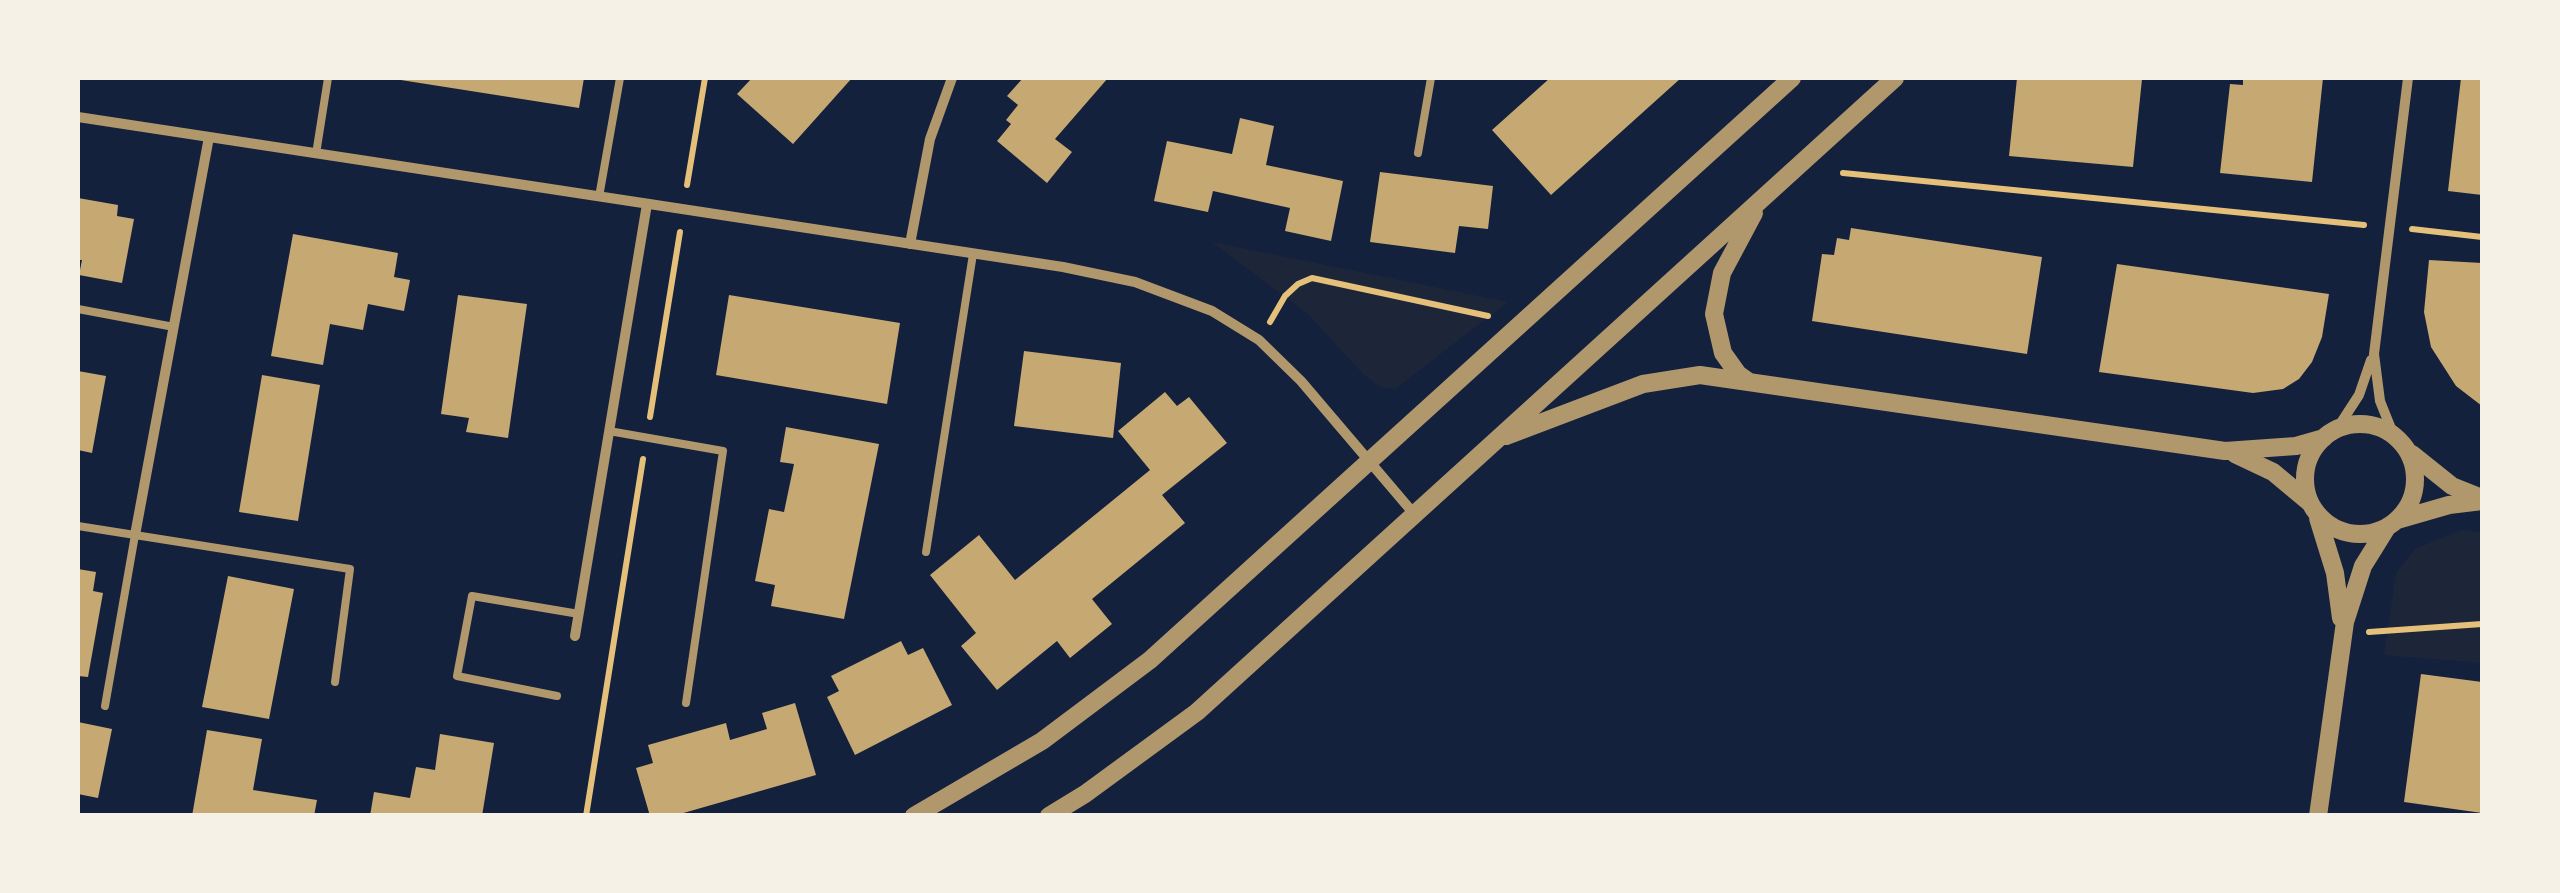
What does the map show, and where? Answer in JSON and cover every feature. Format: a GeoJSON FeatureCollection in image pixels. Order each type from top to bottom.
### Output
{"type":"FeatureCollection","features":[{"type":"Feature","properties":{"kind":"street"},"geometry":{"type":"LineString","coordinates":[[910,244],[926,152],[952,78]]}},
{"type":"Feature","properties":{"kind":"street"},"geometry":{"type":"LineString","coordinates":[[914,816],[1042,741],[1150,660],[1792,78]]}},
{"type":"Feature","properties":{"kind":"street"},"geometry":{"type":"LineString","coordinates":[[1049,816],[1086,794],[1197,712],[1895,78]]}},
{"type":"Feature","properties":{"kind":"street"},"geometry":{"type":"LineString","coordinates":[[2343,634],[2335,573],[2326,537],[2305,485],[2306,468],[2312,452],[2359,394],[2375,344],[2408,78]]}},
{"type":"Feature","properties":{"kind":"street"},"geometry":{"type":"LineString","coordinates":[[78,117],[1086,271],[1161,290],[1212,311],[1259,340],[1302,381],[1415,516]]}},
{"type":"Feature","properties":{"kind":"street"},"geometry":{"type":"LineString","coordinates":[[135,535],[209,137]]}},
{"type":"Feature","properties":{"kind":"street"},"geometry":{"type":"LineString","coordinates":[[1749,381],[1738,374],[1723,353],[1715,328],[1714,300],[1722,273],[1760,200]]}},
{"type":"Feature","properties":{"kind":"street"},"geometry":{"type":"LineString","coordinates":[[575,636],[648,204]]}},
{"type":"Feature","properties":{"kind":"street"},"geometry":{"type":"LineString","coordinates":[[2318,816],[2343,634],[2362,566],[2407,506],[2414,482],[2413,465],[2380,401],[2375,344]]}},
{"type":"Feature","properties":{"kind":"street"},"geometry":{"type":"LineString","coordinates":[[1496,440],[1661,379],[1700,376],[2226,451],[2296,446],[2346,426],[2363,424],[2400,443],[2443,480],[2482,500]]}},
{"type":"Feature","properties":{"kind":"street"},"geometry":{"type":"LineString","coordinates":[[2226,451],[2273,472],[2312,505],[2325,522],[2348,532],[2365,534],[2449,505],[2482,500]]}},
{"type":"Feature","properties":{"kind":"lane"},"geometry":{"type":"LineString","coordinates":[[316,154],[328,78]]}},
{"type":"Feature","properties":{"kind":"lane"},"geometry":{"type":"LineString","coordinates":[[598,197],[620,78]]}},
{"type":"Feature","properties":{"kind":"lane"},"geometry":{"type":"LineString","coordinates":[[1418,153],[1431,78]]}},
{"type":"Feature","properties":{"kind":"lane"},"geometry":{"type":"LineString","coordinates":[[926,552],[973,254]]}},
{"type":"Feature","properties":{"kind":"lane"},"geometry":{"type":"LineString","coordinates":[[78,310],[174,327]]}},
{"type":"Feature","properties":{"kind":"lane"},"geometry":{"type":"LineString","coordinates":[[610,432],[723,452],[686,703]]}},
{"type":"Feature","properties":{"kind":"lane"},"geometry":{"type":"LineString","coordinates":[[78,526],[350,569],[334,682]]}},
{"type":"Feature","properties":{"kind":"lane"},"geometry":{"type":"LineString","coordinates":[[105,706],[135,535]]}},
{"type":"Feature","properties":{"kind":"lane"},"geometry":{"type":"LineString","coordinates":[[558,696],[456,676],[472,596],[578,614]]}},
{"type":"Feature","properties":{"kind":"path"},"geometry":{"type":"LineString","coordinates":[[1843,172],[2482,237]]}},
{"type":"Feature","properties":{"kind":"path"},"geometry":{"type":"LineString","coordinates":[[1259,340],[1285,296],[1312,278],[1522,324]]}},
{"type":"Feature","properties":{"kind":"path"},"geometry":{"type":"LineString","coordinates":[[2343,634],[2482,624]]}},
{"type":"Feature","properties":{"kind":"shaded area"},"geometry":{"type":"Polygon","coordinates":[[[1212,242],[1508,302],[1395,389],[1378,386],[1307,313],[1212,242]]]}},
{"type":"Feature","properties":{"kind":"shaded area"},"geometry":{"type":"Polygon","coordinates":[[[2461,530],[2482,532],[2482,663],[2384,655],[2396,573],[2415,549],[2461,530]]]}},
{"type":"Feature","properties":{"kind":"building"},"geometry":{"type":"Polygon","coordinates":[[[388,78],[584,78],[579,108],[388,78]]]}},
{"type":"Feature","properties":{"kind":"building"},"geometry":{"type":"Polygon","coordinates":[[[752,78],[852,78],[793,144],[737,94],[752,78]]]}},
{"type":"Feature","properties":{"kind":"building"},"geometry":{"type":"Polygon","coordinates":[[[1023,78],[1108,78],[1055,139],[1072,152],[1047,183],[997,141],[1011,124],[1006,120],[1018,105],[1007,96],[1023,78]]]}},
{"type":"Feature","properties":{"kind":"building"},"geometry":{"type":"Polygon","coordinates":[[[1550,78],[1681,78],[1551,195],[1492,130],[1550,78]]]}},
{"type":"Feature","properties":{"kind":"building"},"geometry":{"type":"Polygon","coordinates":[[[2017,78],[2142,79],[2133,167],[2009,156],[2017,78]]]}},
{"type":"Feature","properties":{"kind":"building"},"geometry":{"type":"Polygon","coordinates":[[[2243,78],[2323,78],[2312,182],[2220,173],[2230,84],[2243,85],[2243,78]]]}},
{"type":"Feature","properties":{"kind":"building"},"geometry":{"type":"Polygon","coordinates":[[[2461,78],[2482,78],[2482,195],[2448,191],[2461,78]]]}},
{"type":"Feature","properties":{"kind":"building"},"geometry":{"type":"Polygon","coordinates":[[[1240,118],[1274,126],[1266,165],[1343,181],[1331,241],[1285,231],[1290,208],[1213,191],[1208,212],[1154,201],[1167,141],[1232,154],[1240,118]]]}},
{"type":"Feature","properties":{"kind":"building"},"geometry":{"type":"Polygon","coordinates":[[[1380,172],[1493,186],[1488,229],[1459,226],[1455,253],[1370,242],[1380,172]]]}},
{"type":"Feature","properties":{"kind":"building"},"geometry":{"type":"Polygon","coordinates":[[[78,198],[118,205],[117,216],[134,219],[122,283],[79,275],[82,260],[78,260],[78,198]]]}},
{"type":"Feature","properties":{"kind":"building"},"geometry":{"type":"Polygon","coordinates":[[[1851,228],[2042,257],[2027,354],[1812,321],[1822,254],[1834,255],[1837,238],[1849,240],[1851,228]]]}},
{"type":"Feature","properties":{"kind":"building"},"geometry":{"type":"Polygon","coordinates":[[[293,234],[398,253],[394,277],[410,280],[404,311],[368,304],[363,330],[330,324],[323,365],[271,356],[293,234]]]}},
{"type":"Feature","properties":{"kind":"building"},"geometry":{"type":"Polygon","coordinates":[[[2429,260],[2482,263],[2482,406],[2456,386],[2431,347],[2424,312],[2429,260]]]}},
{"type":"Feature","properties":{"kind":"building"},"geometry":{"type":"Polygon","coordinates":[[[2117,264],[2329,294],[2322,337],[2312,362],[2299,379],[2283,389],[2253,393],[2099,372],[2117,264]]]}},
{"type":"Feature","properties":{"kind":"building"},"geometry":{"type":"Polygon","coordinates":[[[458,295],[527,304],[508,438],[466,432],[469,418],[441,414],[458,295]]]}},
{"type":"Feature","properties":{"kind":"building"},"geometry":{"type":"Polygon","coordinates":[[[729,295],[900,323],[887,404],[716,375],[729,295]]]}},
{"type":"Feature","properties":{"kind":"building"},"geometry":{"type":"Polygon","coordinates":[[[1024,351],[1121,363],[1113,438],[1014,426],[1024,351]]]}},
{"type":"Feature","properties":{"kind":"building"},"geometry":{"type":"Polygon","coordinates":[[[78,371],[106,376],[92,453],[78,450],[78,371]]]}},
{"type":"Feature","properties":{"kind":"building"},"geometry":{"type":"Polygon","coordinates":[[[262,375],[320,385],[298,521],[239,512],[262,375]]]}},
{"type":"Feature","properties":{"kind":"building"},"geometry":{"type":"Polygon","coordinates":[[[1165,392],[1177,406],[1189,397],[1227,443],[1162,495],[1185,523],[1092,599],[1112,624],[1070,658],[1057,641],[997,690],[961,646],[976,633],[930,575],[979,535],[1015,580],[1150,470],[1118,431],[1165,392]]]}},
{"type":"Feature","properties":{"kind":"building"},"geometry":{"type":"Polygon","coordinates":[[[786,427],[879,444],[844,619],[771,606],[775,585],[755,581],[769,509],[784,512],[794,464],[780,462],[786,427]]]}},
{"type":"Feature","properties":{"kind":"building"},"geometry":{"type":"Polygon","coordinates":[[[78,569],[96,572],[93,591],[103,593],[88,677],[78,676],[78,569]]]}},
{"type":"Feature","properties":{"kind":"building"},"geometry":{"type":"Polygon","coordinates":[[[228,576],[294,589],[269,719],[202,707],[228,576]]]}},
{"type":"Feature","properties":{"kind":"building"},"geometry":{"type":"Polygon","coordinates":[[[901,641],[908,655],[923,648],[952,705],[855,755],[827,697],[839,691],[831,676],[901,641]]]}},
{"type":"Feature","properties":{"kind":"building"},"geometry":{"type":"Polygon","coordinates":[[[2421,674],[2482,682],[2482,813],[2404,802],[2421,674]]]}},
{"type":"Feature","properties":{"kind":"building"},"geometry":{"type":"Polygon","coordinates":[[[795,703],[816,775],[673,816],[650,816],[636,768],[653,763],[648,745],[726,723],[730,740],[767,729],[762,713],[795,703]]]}},
{"type":"Feature","properties":{"kind":"building"},"geometry":{"type":"Polygon","coordinates":[[[78,722],[112,729],[98,798],[78,794],[78,722]]]}},
{"type":"Feature","properties":{"kind":"building"},"geometry":{"type":"Polygon","coordinates":[[[207,730],[262,739],[253,790],[317,800],[314,816],[192,816],[207,730]]]}},
{"type":"Feature","properties":{"kind":"building"},"geometry":{"type":"Polygon","coordinates":[[[440,734],[494,743],[482,816],[370,816],[374,792],[410,798],[416,767],[435,770],[440,734]]]}}]}
